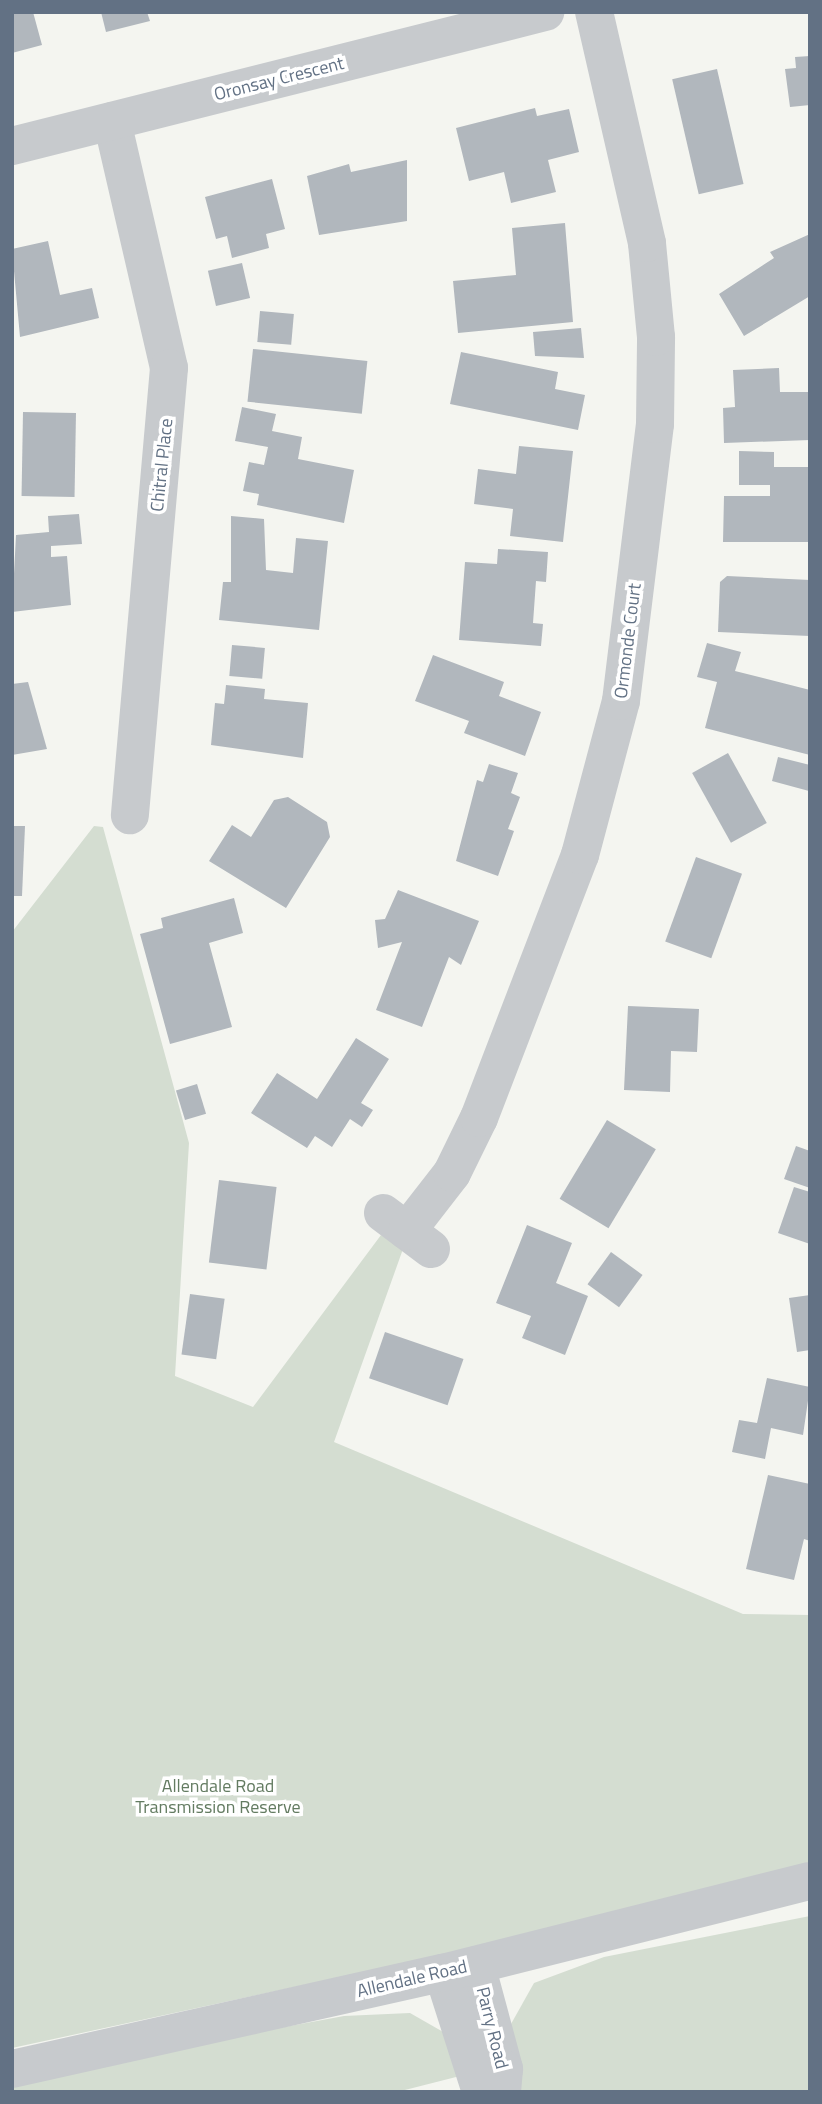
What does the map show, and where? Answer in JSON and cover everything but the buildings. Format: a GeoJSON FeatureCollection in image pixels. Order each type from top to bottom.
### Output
{"type":"FeatureCollection","features":[{"type":"Feature","properties":{"kind":"street","name":"Oronsay Crescent"},"geometry":{"type":"LineString","coordinates":[[12,145],[545,12]]}},
{"type":"Feature","properties":{"kind":"street","name":"Ormonde Court"},"geometry":{"type":"LineString","coordinates":[[407,1231],[452,1172],[479,1118],[580,855],[621,701],[655,424],[656,337],[647,243],[594,12]]}},
{"type":"Feature","properties":{"kind":"street","name":"Chitral Place"},"geometry":{"type":"LineString","coordinates":[[112,121],[169,368],[130,815]]}},
{"type":"Feature","properties":{"kind":"street","name":"Allendale Road"},"geometry":{"type":"LineString","coordinates":[[12,2069],[460,1969],[810,1881]]}},
{"type":"Feature","properties":{"kind":"street","name":"Parry Road"},"geometry":{"type":"LineString","coordinates":[[460,1969],[481,2092]]}},
{"type":"Feature","properties":{"kind":"street","name":"Parry Road"},"geometry":{"type":"LineString","coordinates":[[460,1969],[504,2069],[502,2092]]}},
{"type":"Feature","properties":{"kind":"green space","name":"Allendale Road Transmission Reserve"},"geometry":{"type":"Polygon","coordinates":[[[94,826],[103,827],[189,1143],[175,1376],[253,1407],[381,1235],[403,1249],[334,1442],[743,1614],[810,1615],[810,1864],[429,1958],[12,2048],[12,932],[94,826]]]}},
{"type":"Feature","properties":{"kind":"green space"},"geometry":{"type":"Polygon","coordinates":[[[810,1916],[810,2092],[521,2092],[511,2024],[534,1983],[604,1957],[810,1916]]]}},
{"type":"Feature","properties":{"kind":"green space"},"geometry":{"type":"Polygon","coordinates":[[[410,2013],[445,2033],[460,2076],[397,2092],[12,2092],[12,2086],[257,2032],[344,2016],[410,2013]]]}}]}
